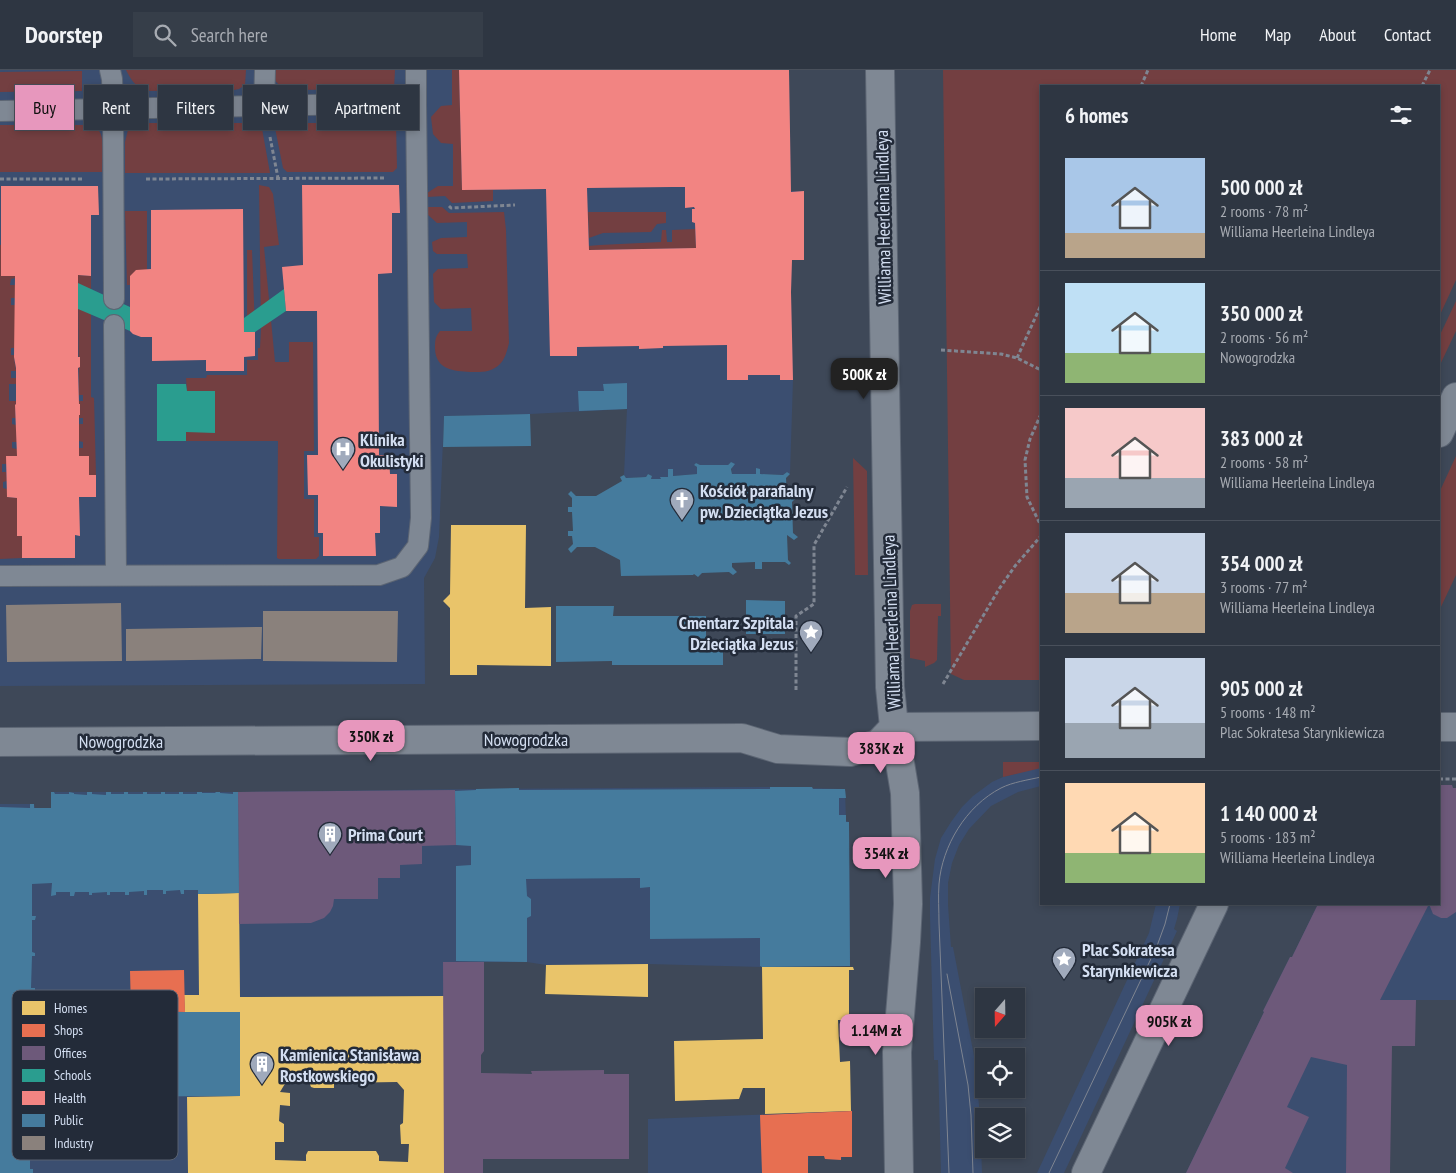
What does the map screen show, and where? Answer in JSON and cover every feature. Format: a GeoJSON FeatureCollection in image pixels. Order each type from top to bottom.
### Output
{"type":"FeatureCollection","features":[{"type":"Feature","properties":{"kind":"street","name":"Williama Heerleina Lindleya"},"geometry":{"type":"LineString","coordinates":[[880,70],[890,687],[894,727],[905,792],[908,904],[897,1052],[898,1173]]}},
{"type":"Feature","properties":{"kind":"street"},"geometry":{"type":"LineString","coordinates":[[1440,431],[1456,397]]}},
{"type":"Feature","properties":{"kind":"street"},"geometry":{"type":"LineString","coordinates":[[894,727],[1040,726]]}},
{"type":"Feature","properties":{"kind":"street","name":"Nowogrodzka"},"geometry":{"type":"LineString","coordinates":[[0,742],[742,738],[778,748],[850,752],[878,744],[894,727]]}},
{"type":"Feature","properties":{"kind":"street"},"geometry":{"type":"LineString","coordinates":[[1440,727],[1456,727]]}},
{"type":"Feature","properties":{"kind":"street"},"geometry":{"type":"LineString","coordinates":[[1086,1173],[1214,905]]}},
{"type":"Feature","properties":{"kind":"lane"},"geometry":{"type":"LineString","coordinates":[[110,70],[112,85]]}},
{"type":"Feature","properties":{"kind":"lane"},"geometry":{"type":"LineString","coordinates":[[265,70],[265,85]]}},
{"type":"Feature","properties":{"kind":"lane"},"geometry":{"type":"LineString","coordinates":[[416,70],[416,85]]}},
{"type":"Feature","properties":{"kind":"lane"},"geometry":{"type":"LineString","coordinates":[[148,109],[243,107]]}},
{"type":"Feature","properties":{"kind":"lane"},"geometry":{"type":"LineString","coordinates":[[0,110],[84,109]]}},
{"type":"Feature","properties":{"kind":"lane"},"geometry":{"type":"LineString","coordinates":[[113,130],[114,299]]}},
{"type":"Feature","properties":{"kind":"lane"},"geometry":{"type":"LineString","coordinates":[[0,576],[379,575],[402,567],[418,546],[421,518],[416,130]]}},
{"type":"Feature","properties":{"kind":"lane"},"geometry":{"type":"LineString","coordinates":[[114,324],[116,575]]}},
{"type":"Feature","properties":{"kind":"path"},"geometry":{"type":"LineString","coordinates":[[1141,85],[1148,70]]}},
{"type":"Feature","properties":{"kind":"path"},"geometry":{"type":"LineString","coordinates":[[1422,85],[1430,70]]}},
{"type":"Feature","properties":{"kind":"path"},"geometry":{"type":"LineString","coordinates":[[269,132],[278,178]]}},
{"type":"Feature","properties":{"kind":"path"},"geometry":{"type":"LineString","coordinates":[[145,179],[394,178]]}},
{"type":"Feature","properties":{"kind":"path"},"geometry":{"type":"LineString","coordinates":[[0,180],[84,179]]}},
{"type":"Feature","properties":{"kind":"path"},"geometry":{"type":"LineString","coordinates":[[444,202],[451,208],[515,205]]}},
{"type":"Feature","properties":{"kind":"path"},"geometry":{"type":"LineString","coordinates":[[1017,358],[1040,307]]}},
{"type":"Feature","properties":{"kind":"path"},"geometry":{"type":"LineString","coordinates":[[941,350],[985,352],[1017,358],[1040,370]]}},
{"type":"Feature","properties":{"kind":"path"},"geometry":{"type":"LineString","coordinates":[[1040,416],[1030,439],[1025,460],[1027,497],[1040,524]]}},
{"type":"Feature","properties":{"kind":"path"},"geometry":{"type":"LineString","coordinates":[[796,690],[796,616],[814,604],[814,545],[847,487]]}},
{"type":"Feature","properties":{"kind":"path"},"geometry":{"type":"LineString","coordinates":[[943,684],[999,589],[1015,566],[1040,537]]}},
{"type":"Feature","properties":{"kind":"path"},"geometry":{"type":"LineString","coordinates":[[1440,779],[1456,779]]}},
{"type":"Feature","properties":{"kind":"shaded area"},"geometry":{"type":"Polygon","coordinates":[[[0,70],[789,70],[791,191],[804,191],[804,260],[792,260],[793,380],[790,474],[787,472],[783,475],[760,474],[760,469],[756,469],[756,474],[732,474],[731,462],[728,465],[700,465],[696,463],[694,465],[697,467],[697,474],[673,476],[672,469],[668,469],[668,477],[661,477],[661,479],[651,479],[652,476],[648,474],[646,477],[626,478],[624,475],[627,409],[444,416],[439,537],[435,558],[424,578],[425,684],[0,686],[0,70]]]}},
{"type":"Feature","properties":{"kind":"shaded area"},"geometry":{"type":"Polygon","coordinates":[[[126,70],[246,70],[245,85],[234,90],[233,85],[158,85],[158,91],[148,91],[148,85],[137,85],[126,70]]]}},
{"type":"Feature","properties":{"kind":"shaded area"},"geometry":{"type":"Polygon","coordinates":[[[272,70],[395,70],[394,85],[317,85],[317,90],[307,90],[307,85],[280,85],[273,77],[272,70]]]}},
{"type":"Feature","properties":{"kind":"shaded area"},"geometry":{"type":"Polygon","coordinates":[[[452,70],[459,70],[462,190],[493,190],[493,201],[452,203],[445,196],[427,197],[427,193],[438,186],[453,186],[453,144],[441,143],[433,134],[431,117],[441,106],[452,105],[452,70]]]}},
{"type":"Feature","properties":{"kind":"shaded area"},"geometry":{"type":"Polygon","coordinates":[[[943,70],[1456,70],[1456,280],[1440,315],[1440,85],[1040,85],[1040,680],[964,680],[951,674],[943,70]]]}},
{"type":"Feature","properties":{"kind":"shaded area"},"geometry":{"type":"Polygon","coordinates":[[[82,71],[82,91],[74,91],[74,85],[15,85],[15,92],[0,92],[0,72],[82,71]]]}},
{"type":"Feature","properties":{"kind":"shaded area"},"geometry":{"type":"Polygon","coordinates":[[[148,123],[158,123],[158,130],[233,130],[233,123],[243,123],[243,130],[262,130],[270,173],[125,173],[125,142],[128,130],[148,130],[148,123]]]}},
{"type":"Feature","properties":{"kind":"shaded area"},"geometry":{"type":"Polygon","coordinates":[[[307,123],[317,123],[317,130],[396,130],[397,168],[393,172],[287,172],[283,168],[275,130],[307,130],[307,123]]]}},
{"type":"Feature","properties":{"kind":"shaded area"},"geometry":{"type":"Polygon","coordinates":[[[0,125],[15,125],[15,130],[74,130],[74,125],[84,125],[84,130],[97,130],[101,134],[103,150],[102,172],[0,172],[0,125]]]}},
{"type":"Feature","properties":{"kind":"shaded area"},"geometry":{"type":"Polygon","coordinates":[[[259,185],[269,187],[273,194],[279,245],[264,247],[275,362],[289,362],[289,342],[313,342],[314,451],[304,451],[304,499],[314,499],[314,537],[319,537],[319,556],[316,559],[277,558],[278,441],[186,441],[186,432],[215,432],[215,392],[187,391],[186,378],[206,378],[207,375],[247,375],[247,360],[258,360],[261,329],[259,185]]]}},
{"type":"Feature","properties":{"kind":"shaded area"},"geometry":{"type":"Polygon","coordinates":[[[427,207],[442,207],[449,213],[504,212],[509,343],[506,355],[497,367],[482,372],[452,370],[442,365],[436,356],[435,341],[440,331],[472,331],[471,308],[441,309],[434,302],[433,274],[438,269],[468,268],[467,254],[437,254],[433,251],[432,242],[441,238],[467,237],[467,222],[437,223],[427,214],[427,207]]]}},
{"type":"Feature","properties":{"kind":"shaded area"},"geometry":{"type":"Polygon","coordinates":[[[125,211],[147,211],[147,285],[127,285],[125,211]]]}},
{"type":"Feature","properties":{"kind":"shaded area"},"geometry":{"type":"Polygon","coordinates":[[[588,212],[666,212],[666,223],[657,224],[651,232],[603,233],[589,238],[588,212]]]}},
{"type":"Feature","properties":{"kind":"shaded area"},"geometry":{"type":"Polygon","coordinates":[[[695,229],[696,248],[589,250],[588,246],[661,242],[662,230],[666,230],[667,242],[672,242],[672,230],[695,229]]]}},
{"type":"Feature","properties":{"kind":"shaded area"},"geometry":{"type":"Polygon","coordinates":[[[0,245],[1,276],[15,276],[15,278],[11,279],[10,285],[15,285],[15,298],[11,298],[11,305],[15,305],[15,348],[11,348],[11,355],[15,355],[16,371],[11,371],[11,378],[16,378],[16,384],[9,384],[9,401],[16,401],[16,418],[12,418],[12,424],[16,425],[17,442],[12,442],[12,448],[17,449],[17,456],[7,464],[2,464],[2,472],[6,472],[7,481],[3,482],[3,488],[7,489],[7,497],[17,498],[17,536],[22,536],[22,558],[0,559],[0,245]]]}},
{"type":"Feature","properties":{"kind":"shaded area"},"geometry":{"type":"Polygon","coordinates":[[[247,250],[252,250],[255,329],[247,329],[247,250]]]}},
{"type":"Feature","properties":{"kind":"shaded area"},"geometry":{"type":"Polygon","coordinates":[[[78,275],[91,276],[91,397],[94,398],[96,475],[89,475],[89,456],[79,456],[79,448],[83,448],[83,442],[79,441],[79,424],[83,424],[83,418],[79,418],[79,401],[83,401],[83,395],[79,395],[78,275]]]}},
{"type":"Feature","properties":{"kind":"shaded area"},"geometry":{"type":"Polygon","coordinates":[[[1456,301],[1456,331],[1440,365],[1440,335],[1456,301]]]}},
{"type":"Feature","properties":{"kind":"shaded area"},"geometry":{"type":"Polygon","coordinates":[[[1456,456],[1456,575],[1440,609],[1440,491],[1456,456]]]}},
{"type":"Feature","properties":{"kind":"shaded area"},"geometry":{"type":"Polygon","coordinates":[[[853,458],[867,471],[868,575],[855,575],[853,458]]]}},
{"type":"Feature","properties":{"kind":"shaded area"},"geometry":{"type":"Polygon","coordinates":[[[941,604],[941,616],[938,616],[937,660],[925,667],[925,661],[910,658],[910,611],[912,605],[941,604]]]}},
{"type":"Feature","properties":{"kind":"shaded area"},"geometry":{"type":"Polygon","coordinates":[[[1003,762],[1040,762],[1040,768],[1003,777],[1003,762]]]}},
{"type":"Feature","properties":{"kind":"shaded area"},"geometry":{"type":"Polygon","coordinates":[[[1040,768],[1040,786],[1018,792],[991,806],[969,829],[959,845],[952,863],[948,883],[951,947],[953,947],[975,1061],[975,1098],[978,1098],[979,1108],[975,1108],[975,1158],[981,1158],[982,1173],[941,1173],[938,1060],[934,1060],[930,916],[930,898],[935,859],[941,838],[962,807],[992,782],[1003,777],[1040,768]]]}},
{"type":"Feature","properties":{"kind":"shaded area"},"geometry":{"type":"Polygon","coordinates":[[[1440,785],[1452,785],[1453,788],[1456,788],[1456,1000],[1348,1000],[1346,1173],[1186,1173],[1263,1011],[1290,957],[1292,957],[1318,905],[1440,905],[1440,785]]]}},
{"type":"Feature","properties":{"kind":"shaded area"},"geometry":{"type":"Polygon","coordinates":[[[770,787],[845,789],[846,821],[849,822],[850,966],[546,965],[527,962],[444,962],[444,996],[240,997],[240,1173],[0,1173],[0,804],[34,804],[35,808],[51,808],[51,792],[770,787]]]}},
{"type":"Feature","properties":{"kind":"shaded area"},"geometry":{"type":"Polygon","coordinates":[[[1156,905],[1180,905],[1174,929],[1177,931],[1064,1173],[1037,1173],[1149,933],[1156,905]]]}},
{"type":"Feature","properties":{"kind":"shaded area"},"geometry":{"type":"Polygon","coordinates":[[[852,1111],[852,1157],[842,1157],[841,1160],[825,1159],[824,1156],[809,1156],[808,1173],[648,1173],[648,1119],[852,1111]]]}},
{"type":"Feature","properties":{"kind":"building: Homes"},"geometry":{"type":"Polygon","coordinates":[[[451,525],[526,525],[525,608],[551,607],[551,666],[477,665],[477,675],[450,675],[450,608],[443,601],[450,594],[451,525]]]}},
{"type":"Feature","properties":{"kind":"building: Homes","name":"Kamienica Stanisława Rostkowskiego"},"geometry":{"type":"Polygon","coordinates":[[[239,893],[240,997],[444,996],[444,1173],[188,1173],[187,1097],[240,1096],[240,1012],[185,1012],[184,995],[199,995],[198,894],[239,893]],[[286,1082],[280,1092],[290,1093],[290,1106],[280,1105],[279,1121],[284,1124],[284,1142],[275,1142],[275,1160],[306,1161],[308,1151],[376,1151],[379,1161],[408,1162],[409,1144],[401,1144],[400,1125],[403,1123],[404,1090],[397,1082],[334,1083],[334,1088],[314,1088],[311,1087],[309,1082],[286,1082]]]}},
{"type":"Feature","properties":{"kind":"building: Homes"},"geometry":{"type":"Polygon","coordinates":[[[648,964],[648,997],[545,994],[546,965],[648,964]]]}},
{"type":"Feature","properties":{"kind":"building: Homes"},"geometry":{"type":"Polygon","coordinates":[[[762,967],[853,967],[854,970],[849,970],[849,1020],[838,1020],[840,1062],[850,1061],[851,1111],[765,1114],[765,1088],[743,1088],[739,1099],[675,1101],[674,1041],[763,1039],[762,967]]]}},
{"type":"Feature","properties":{"kind":"building: Shops"},"geometry":{"type":"Polygon","coordinates":[[[184,970],[185,1012],[178,1012],[178,990],[130,990],[130,971],[184,970]]]}},
{"type":"Feature","properties":{"kind":"building: Shops"},"geometry":{"type":"Polygon","coordinates":[[[852,1111],[852,1157],[841,1157],[841,1160],[825,1159],[824,1156],[808,1156],[808,1173],[762,1173],[760,1115],[852,1111]]]}},
{"type":"Feature","properties":{"kind":"building: Offices"},"geometry":{"type":"Polygon","coordinates":[[[1440,785],[1452,785],[1453,788],[1456,788],[1456,912],[1447,918],[1441,918],[1433,914],[1429,905],[1440,905],[1440,785]]]}},
{"type":"Feature","properties":{"kind":"building: Offices","name":"Prima Court"},"geometry":{"type":"Polygon","coordinates":[[[455,790],[456,845],[422,846],[422,864],[400,865],[400,878],[378,878],[378,899],[334,899],[330,912],[324,918],[311,923],[239,924],[238,792],[455,790]]]}},
{"type":"Feature","properties":{"kind":"building: Offices"},"geometry":{"type":"Polygon","coordinates":[[[1318,905],[1428,905],[1380,1000],[1416,1000],[1415,1046],[1392,1046],[1390,1173],[1346,1173],[1347,1065],[1311,1057],[1287,1107],[1309,1117],[1285,1168],[1293,1173],[1186,1173],[1263,1011],[1290,957],[1292,957],[1318,905]]]}},
{"type":"Feature","properties":{"kind":"building: Offices"},"geometry":{"type":"Polygon","coordinates":[[[443,962],[484,962],[484,1051],[481,1055],[481,1073],[532,1074],[531,1071],[604,1070],[604,1074],[629,1074],[629,1159],[483,1159],[483,1173],[444,1173],[443,962]]]}},
{"type":"Feature","properties":{"kind":"building: Schools"},"geometry":{"type":"Polygon","coordinates":[[[78,283],[130,307],[130,331],[78,309],[78,283]]]}},
{"type":"Feature","properties":{"kind":"building: Schools"},"geometry":{"type":"Polygon","coordinates":[[[284,289],[286,311],[255,332],[244,332],[244,318],[284,289]]]}},
{"type":"Feature","properties":{"kind":"building: Schools"},"geometry":{"type":"Polygon","coordinates":[[[157,384],[186,384],[187,391],[215,391],[215,433],[186,432],[186,441],[157,441],[157,384]]]}},
{"type":"Feature","properties":{"kind":"building: Health"},"geometry":{"type":"Polygon","coordinates":[[[459,70],[789,70],[791,192],[804,191],[804,260],[792,260],[793,380],[780,380],[780,375],[748,375],[748,380],[727,380],[727,345],[663,346],[663,348],[639,349],[639,346],[577,347],[577,356],[550,356],[546,189],[462,190],[459,70]],[[685,187],[587,188],[589,250],[696,248],[695,223],[692,222],[692,209],[695,209],[694,207],[685,208],[685,187]]]}},
{"type":"Feature","properties":{"kind":"building: Health"},"geometry":{"type":"Polygon","coordinates":[[[302,185],[399,185],[400,213],[392,213],[392,273],[378,274],[379,455],[389,455],[390,474],[397,474],[397,507],[380,506],[380,533],[375,533],[376,556],[323,556],[323,533],[318,533],[318,495],[308,495],[307,455],[318,455],[317,311],[286,311],[282,267],[303,265],[302,185]]]}},
{"type":"Feature","properties":{"kind":"building: Health"},"geometry":{"type":"Polygon","coordinates":[[[1,186],[98,186],[99,215],[91,215],[91,276],[78,275],[78,357],[80,357],[80,367],[78,368],[80,404],[79,456],[89,456],[89,475],[96,475],[96,497],[79,497],[80,536],[75,535],[75,558],[22,558],[22,536],[17,536],[17,498],[7,497],[6,456],[17,456],[16,368],[14,357],[15,276],[1,276],[1,186]]]}},
{"type":"Feature","properties":{"kind":"building: Health"},"geometry":{"type":"Polygon","coordinates":[[[243,209],[244,332],[255,332],[255,356],[244,357],[244,371],[206,371],[206,360],[152,361],[152,337],[141,337],[130,331],[130,276],[136,270],[151,269],[151,210],[243,209]]]}},
{"type":"Feature","properties":{"kind":"building: Public"},"geometry":{"type":"Polygon","coordinates":[[[627,383],[627,409],[579,411],[578,391],[604,391],[603,384],[627,383]]]}},
{"type":"Feature","properties":{"kind":"building: Public"},"geometry":{"type":"Polygon","coordinates":[[[530,414],[531,446],[443,447],[444,416],[530,414]]]}},
{"type":"Feature","properties":{"kind":"building: Public","name":"Kościół parafialny pw. Dzieciątka Jezus"},"geometry":{"type":"Polygon","coordinates":[[[731,462],[735,464],[731,469],[732,474],[756,474],[756,468],[760,469],[760,474],[783,475],[787,472],[790,474],[786,478],[787,499],[794,495],[796,498],[792,502],[793,533],[798,537],[794,540],[787,535],[788,560],[791,563],[789,565],[785,562],[762,562],[762,569],[755,569],[755,562],[732,563],[732,567],[737,572],[733,575],[729,572],[702,573],[698,577],[694,574],[621,576],[620,560],[595,547],[577,547],[571,553],[568,549],[573,544],[572,536],[568,536],[568,531],[573,531],[572,512],[568,512],[568,507],[572,507],[572,498],[568,494],[571,491],[576,496],[596,496],[622,481],[620,477],[624,475],[626,478],[646,477],[648,474],[652,476],[651,479],[661,479],[660,477],[668,477],[668,469],[673,469],[673,476],[697,474],[697,467],[694,465],[696,463],[700,465],[728,465],[731,462]]]}},
{"type":"Feature","properties":{"kind":"building: Public"},"geometry":{"type":"Polygon","coordinates":[[[746,600],[785,601],[785,634],[746,634],[746,600]]]}},
{"type":"Feature","properties":{"kind":"building: Public"},"geometry":{"type":"Polygon","coordinates":[[[556,606],[614,606],[613,616],[706,616],[706,647],[723,646],[723,665],[612,665],[612,661],[556,662],[556,606]]]}},
{"type":"Feature","properties":{"kind":"building: Public"},"geometry":{"type":"Polygon","coordinates":[[[770,787],[845,789],[846,798],[839,798],[839,815],[846,815],[846,822],[849,822],[850,966],[762,967],[760,966],[760,938],[650,939],[650,887],[640,888],[640,878],[526,879],[527,896],[531,899],[531,916],[527,918],[527,962],[456,961],[456,866],[471,865],[471,846],[456,845],[455,791],[519,788],[519,790],[770,789],[770,787]]]}},
{"type":"Feature","properties":{"kind":"building: Public"},"geometry":{"type":"Polygon","coordinates":[[[51,792],[55,794],[69,794],[69,792],[87,795],[87,792],[92,792],[92,794],[106,795],[106,792],[111,792],[111,794],[124,794],[124,792],[128,792],[128,794],[143,794],[143,792],[147,792],[147,794],[161,794],[161,792],[165,792],[165,794],[179,794],[179,792],[183,792],[183,794],[197,794],[197,792],[220,792],[233,794],[233,792],[238,792],[239,893],[198,894],[198,890],[184,890],[184,894],[181,894],[180,890],[166,891],[166,894],[163,894],[163,890],[147,890],[147,895],[144,895],[144,891],[129,892],[129,895],[125,895],[125,892],[110,892],[110,895],[107,895],[107,892],[92,893],[92,895],[89,895],[89,892],[75,892],[74,896],[70,896],[70,892],[56,892],[56,895],[51,896],[52,883],[32,884],[32,916],[36,916],[35,920],[32,920],[32,952],[35,953],[35,956],[32,956],[31,988],[35,988],[35,990],[12,990],[12,1160],[30,1160],[30,1169],[33,1169],[33,1173],[0,1173],[0,807],[30,808],[30,804],[34,804],[34,808],[51,808],[51,792]]]}},
{"type":"Feature","properties":{"kind":"building: Public"},"geometry":{"type":"Polygon","coordinates":[[[178,1012],[240,1012],[240,1096],[178,1096],[178,1012]]]}},
{"type":"Feature","properties":{"kind":"building: Industry"},"geometry":{"type":"Polygon","coordinates":[[[121,603],[122,661],[7,662],[6,605],[121,603]]]}},
{"type":"Feature","properties":{"kind":"building: Industry"},"geometry":{"type":"Polygon","coordinates":[[[263,611],[398,611],[397,662],[263,661],[263,611]]]}},
{"type":"Feature","properties":{"kind":"building: Industry"},"geometry":{"type":"Polygon","coordinates":[[[262,627],[261,659],[126,661],[126,629],[262,627]]]}},
{"type":"Feature","properties":{"kind":"tram line"},"geometry":{"type":"LineString","coordinates":[[949,1173],[939,923],[941,870],[945,856],[958,828],[977,805],[1001,788],[1040,777]]}},
{"type":"Feature","properties":{"kind":"tram line"},"geometry":{"type":"LineString","coordinates":[[1049,1173],[1157,946],[1170,905]]}},
{"type":"Feature","properties":{"kind":"tram line"},"geometry":{"type":"LineString","coordinates":[[947,974],[968,1085],[973,1173]]}},
{"type":"Feature","properties":{"kind":"place","name":"Klinika Okulistyki"},"geometry":{"type":"Point","coordinates":[343,470]}},
{"type":"Feature","properties":{"kind":"place","name":"Kościół parafialny pw. Dzieciątka Jezus"},"geometry":{"type":"Point","coordinates":[682,521]}},
{"type":"Feature","properties":{"kind":"place","name":"Cmentarz Szpitala Dzieciątka Jezus"},"geometry":{"type":"Point","coordinates":[811,653]}},
{"type":"Feature","properties":{"kind":"place","name":"Prima Court"},"geometry":{"type":"Point","coordinates":[330,855]}},
{"type":"Feature","properties":{"kind":"place","name":"Plac Sokratesa Starynkiewicza"},"geometry":{"type":"Point","coordinates":[1064,980]}},
{"type":"Feature","properties":{"kind":"place","name":"Kamienica Stanisława Rostkowskiego"},"geometry":{"type":"Point","coordinates":[262,1085]}}]}
